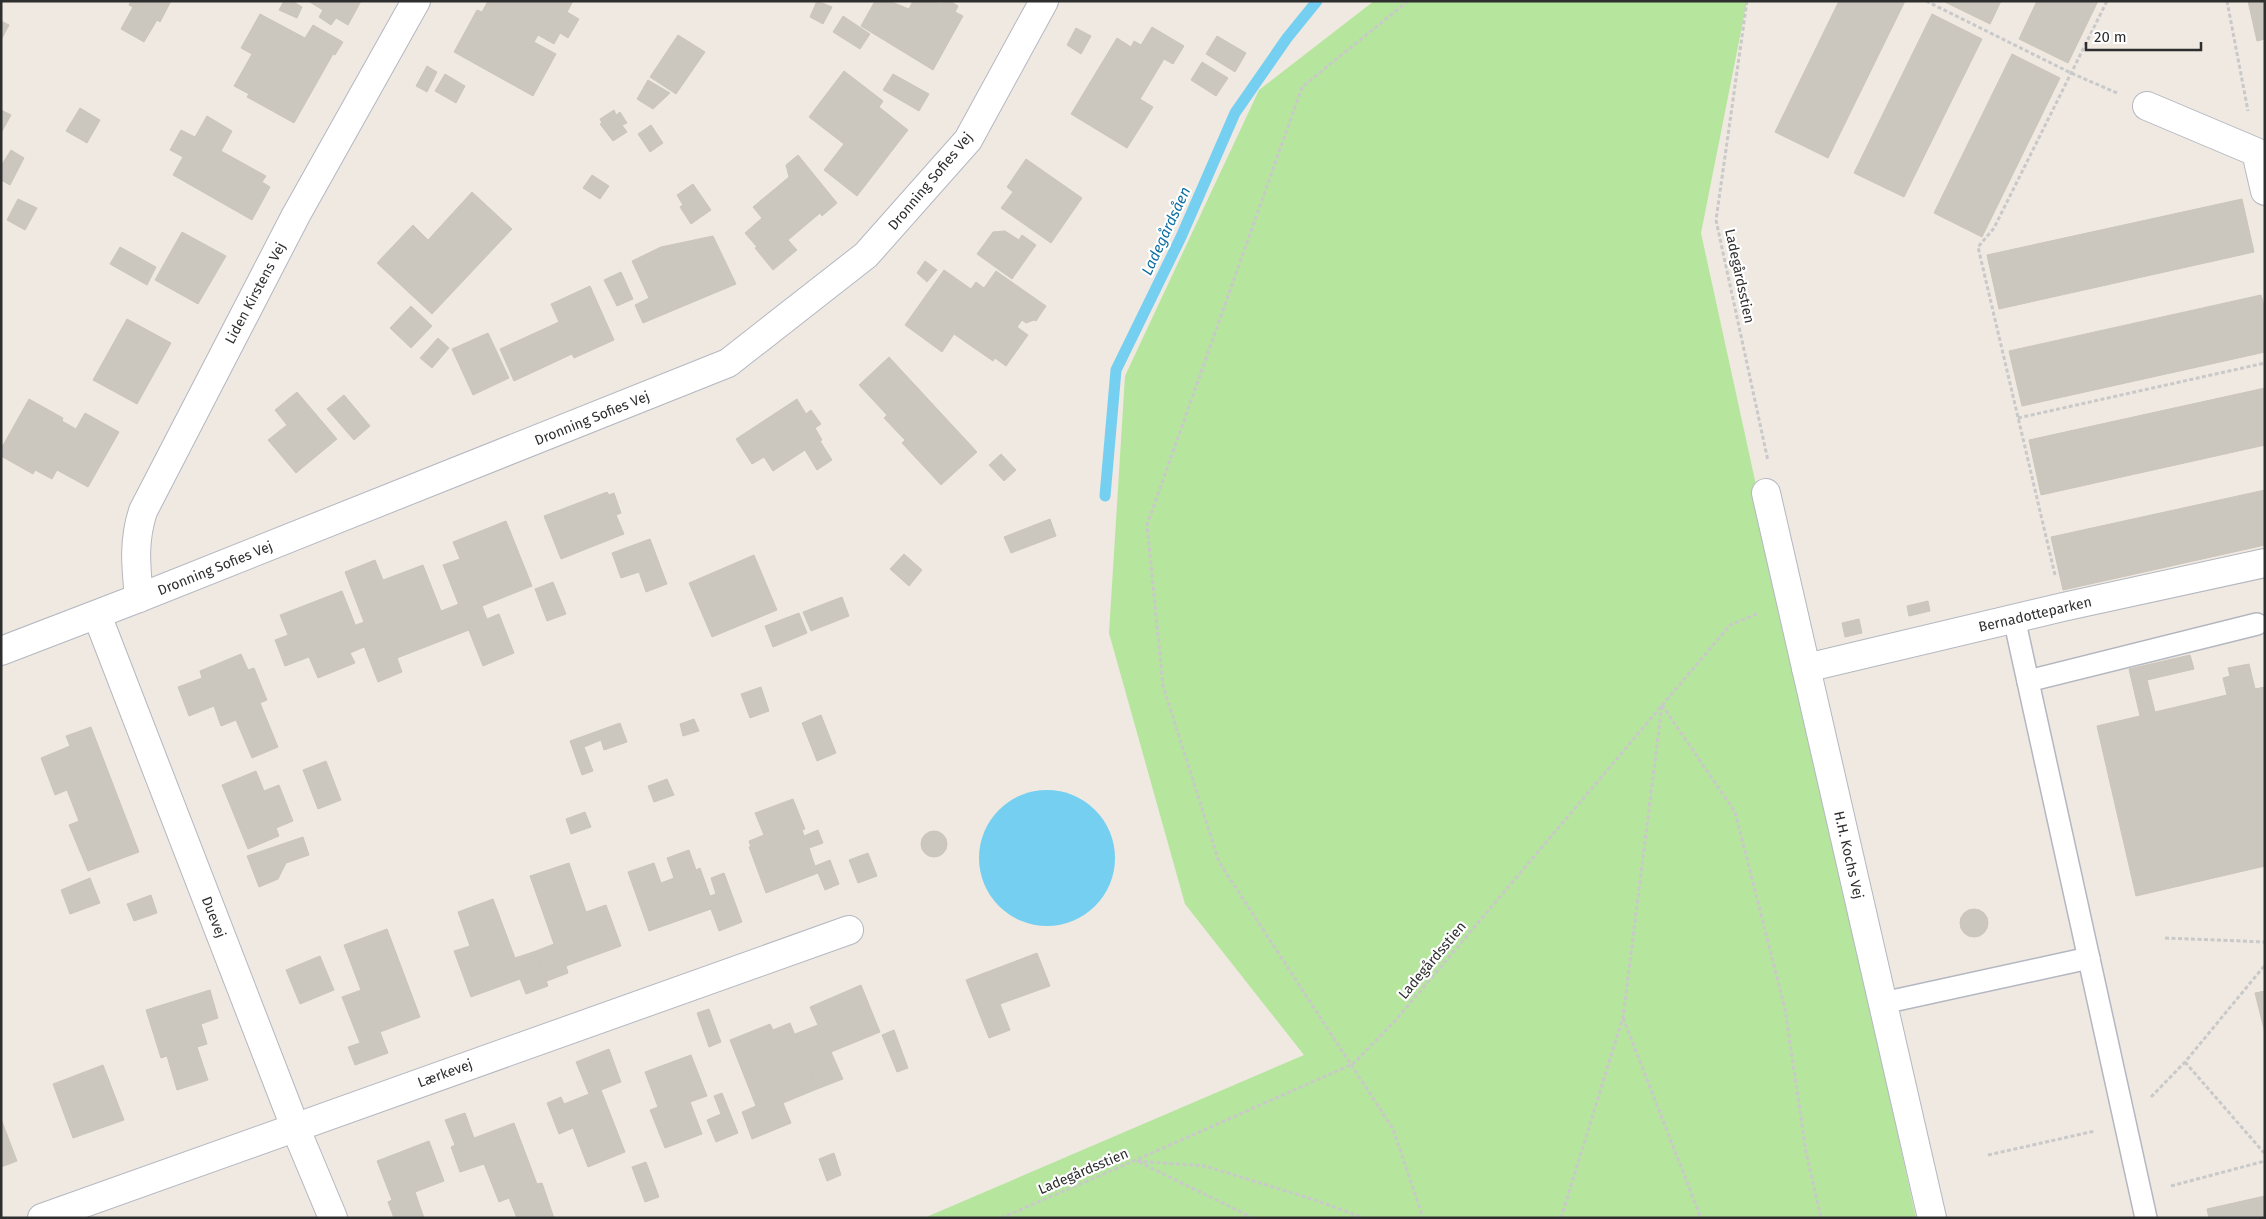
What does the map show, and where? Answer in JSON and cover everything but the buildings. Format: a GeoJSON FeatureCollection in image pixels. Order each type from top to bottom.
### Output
{"type":"FeatureCollection","features":[{"type":"Feature","properties":{"kind":"street","name":"Liden Kirstens Vej"},"geometry":{"type":"LineString","coordinates":[[139,598],[136,532],[143,511],[296,215],[416,1]]}},
{"type":"Feature","properties":{"kind":"street","name":"Dronning Sofies Vej"},"geometry":{"type":"LineString","coordinates":[[1,651],[97,615],[728,364],[866,256],[968,140],[1044,1]]}},
{"type":"Feature","properties":{"kind":"street"},"geometry":{"type":"LineString","coordinates":[[2147,106],[2256,152],[2265,191]]}},
{"type":"Feature","properties":{"kind":"street","name":"H.H. Kochs Vej"},"geometry":{"type":"LineString","coordinates":[[1766,493],[1932,1218]]}},
{"type":"Feature","properties":{"kind":"street","name":"Bernadotteparken"},"geometry":{"type":"LineString","coordinates":[[1806,668],[2014,618],[2265,563]]}},
{"type":"Feature","properties":{"kind":"street","name":"Duevej"},"geometry":{"type":"LineString","coordinates":[[97,615],[295,1126],[333,1218]]}},
{"type":"Feature","properties":{"kind":"street","name":"Lærkevej"},"geometry":{"type":"LineString","coordinates":[[42,1218],[295,1126],[849,930]]}},
{"type":"Feature","properties":{"kind":"lane"},"geometry":{"type":"LineString","coordinates":[[2014,618],[2146,1218]]}},
{"type":"Feature","properties":{"kind":"lane"},"geometry":{"type":"LineString","coordinates":[[2028,681],[2257,624]]}},
{"type":"Feature","properties":{"kind":"lane"},"geometry":{"type":"LineString","coordinates":[[1883,1003],[2089,958]]}},
{"type":"Feature","properties":{"kind":"path"},"geometry":{"type":"LineString","coordinates":[[1408,1],[1302,87],[1147,525],[1163,686],[1219,862],[1393,1129],[1423,1218]]}},
{"type":"Feature","properties":{"kind":"path","name":"Ladegårdsstien"},"geometry":{"type":"LineString","coordinates":[[1747,1],[1716,220],[1771,475],[1766,493]]}},
{"type":"Feature","properties":{"kind":"path"},"geometry":{"type":"LineString","coordinates":[[1926,1],[2071,73],[2147,106]]}},
{"type":"Feature","properties":{"kind":"path"},"geometry":{"type":"LineString","coordinates":[[2063,607],[1978,246],[1994,228],[2107,1]]}},
{"type":"Feature","properties":{"kind":"path"},"geometry":{"type":"LineString","coordinates":[[2227,1],[2256,152]]}},
{"type":"Feature","properties":{"kind":"path"},"geometry":{"type":"LineString","coordinates":[[2018,418],[2265,363]]}},
{"type":"Feature","properties":{"kind":"path","name":"Ladegårdsstien"},"geometry":{"type":"LineString","coordinates":[[1001,1218],[1352,1064],[1394,1022],[1730,625],[1791,600]]}},
{"type":"Feature","properties":{"kind":"path"},"geometry":{"type":"LineString","coordinates":[[1561,1218],[1623,1017],[1662,705]]}},
{"type":"Feature","properties":{"kind":"path"},"geometry":{"type":"LineString","coordinates":[[1662,705],[1735,812],[1785,1009],[1806,1152],[1821,1218]]}},
{"type":"Feature","properties":{"kind":"path"},"geometry":{"type":"LineString","coordinates":[[2165,938],[2265,942]]}},
{"type":"Feature","properties":{"kind":"path"},"geometry":{"type":"LineString","coordinates":[[1623,1017],[1701,1218]]}},
{"type":"Feature","properties":{"kind":"path"},"geometry":{"type":"LineString","coordinates":[[2185,1062],[2265,1154]]}},
{"type":"Feature","properties":{"kind":"path"},"geometry":{"type":"LineString","coordinates":[[1136,1160],[1253,1218]]}},
{"type":"Feature","properties":{"kind":"path"},"geometry":{"type":"LineString","coordinates":[[1136,1160],[1205,1166],[1315,1200],[1364,1218]]}},
{"type":"Feature","properties":{"kind":"path"},"geometry":{"type":"LineString","coordinates":[[2141,1194],[2265,1161]]}},
{"type":"Feature","properties":{"kind":"green space"},"geometry":{"type":"Polygon","coordinates":[[[1374,1],[1747,1],[1701,233],[1916,1218],[924,1218],[1304,1055],[1185,904],[1109,633],[1125,376],[1259,90],[1374,1]]]}},
{"type":"Feature","properties":{"kind":"water"},"geometry":{"type":"Polygon","coordinates":[[[1047,790],[1073,796],[1095,810],[1109,832],[1115,858],[1109,884],[1095,906],[1073,920],[1047,926],[1021,920],[999,906],[985,884],[979,858],[985,832],[999,810],[1021,796],[1047,790]]]}},
{"type":"Feature","properties":{"kind":"waterway","name":"Ladegårdsåen"},"geometry":{"type":"LineString","coordinates":[[1105,496],[1116,370],[1181,237],[1235,113],[1287,38],[1317,1]]}}]}
